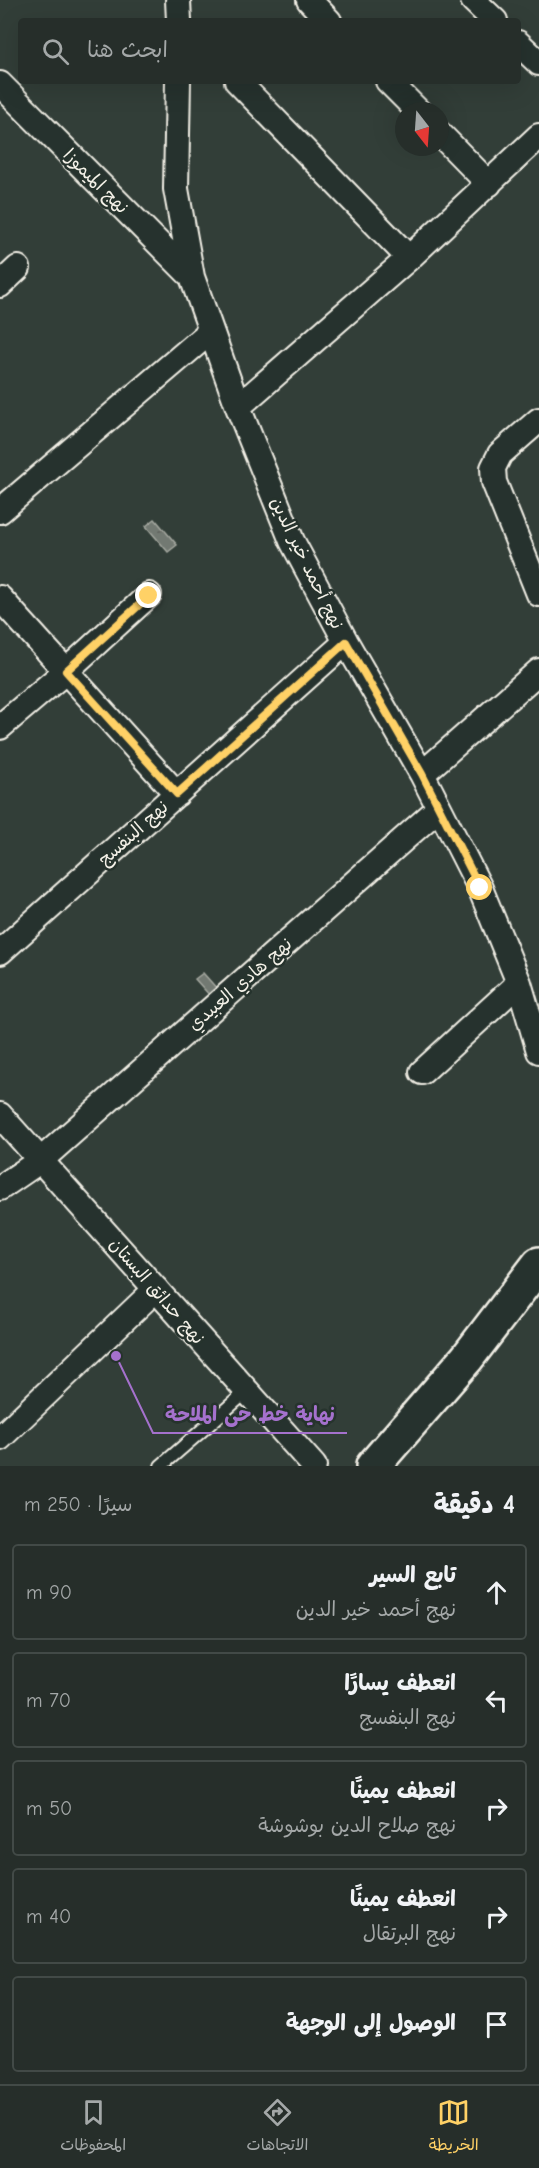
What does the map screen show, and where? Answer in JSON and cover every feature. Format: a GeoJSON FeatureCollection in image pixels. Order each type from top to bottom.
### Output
{"type":"FeatureCollection","features":[{"type":"Feature","properties":{"kind":"main road"},"geometry":{"type":"LineString","coordinates":[[373,1466],[467,1358],[539,1264]]}},
{"type":"Feature","properties":{"kind":"street"},"geometry":{"type":"LineString","coordinates":[[178,0],[180,18]]}},
{"type":"Feature","properties":{"kind":"street"},"geometry":{"type":"LineString","coordinates":[[309,0],[326,18]]}},
{"type":"Feature","properties":{"kind":"street"},"geometry":{"type":"LineString","coordinates":[[473,0],[492,18]]}},
{"type":"Feature","properties":{"kind":"street"},"geometry":{"type":"LineString","coordinates":[[521,46],[539,63]]}},
{"type":"Feature","properties":{"kind":"street","name":"نهج الميموزا"},"geometry":{"type":"LineString","coordinates":[[0,84],[192,277]]}},
{"type":"Feature","properties":{"kind":"street","name":"نهج أحمد خير الدين"},"geometry":{"type":"LineString","coordinates":[[178,84],[176,189],[192,277],[238,407],[292,541],[346,642],[422,774],[480,888],[519,983],[539,1051]]}},
{"type":"Feature","properties":{"kind":"street"},"geometry":{"type":"LineString","coordinates":[[240,84],[409,258]]}},
{"type":"Feature","properties":{"kind":"street"},"geometry":{"type":"LineString","coordinates":[[391,84],[409,102]]}},
{"type":"Feature","properties":{"kind":"street"},"geometry":{"type":"LineString","coordinates":[[238,407],[409,258],[539,136]]}},
{"type":"Feature","properties":{"kind":"street"},"geometry":{"type":"LineString","coordinates":[[449,143],[489,184]]}},
{"type":"Feature","properties":{"kind":"street"},"geometry":{"type":"LineString","coordinates":[[0,285],[18,268]]}},
{"type":"Feature","properties":{"kind":"street"},"geometry":{"type":"LineString","coordinates":[[0,511],[212,331]]}},
{"type":"Feature","properties":{"kind":"street"},"geometry":{"type":"LineString","coordinates":[[539,420],[500,454],[493,468],[494,482],[539,594]]}},
{"type":"Feature","properties":{"kind":"street"},"geometry":{"type":"LineString","coordinates":[[0,727],[149,596]]}},
{"type":"Feature","properties":{"kind":"street"},"geometry":{"type":"LineString","coordinates":[[0,598],[177,794]]}},
{"type":"Feature","properties":{"kind":"street","name":"نهج البنفسج"},"geometry":{"type":"LineString","coordinates":[[0,952],[346,642]]}},
{"type":"Feature","properties":{"kind":"street"},"geometry":{"type":"LineString","coordinates":[[422,774],[539,671]]}},
{"type":"Feature","properties":{"kind":"street","name":"نهج هادي العبيدي"},"geometry":{"type":"LineString","coordinates":[[0,1188],[41,1160],[439,808]]}},
{"type":"Feature","properties":{"kind":"street"},"geometry":{"type":"LineString","coordinates":[[422,1072],[519,983]]}},
{"type":"Feature","properties":{"kind":"street","name":"نهج حدائق البستان"},"geometry":{"type":"LineString","coordinates":[[0,1115],[314,1466]]}},
{"type":"Feature","properties":{"kind":"street"},"geometry":{"type":"LineString","coordinates":[[0,1438],[156,1289]]}},
{"type":"Feature","properties":{"kind":"lane"},"geometry":{"type":"LineString","coordinates":[[161,1466],[246,1392]]}},
{"type":"Feature","properties":{"kind":"water"},"geometry":{"type":"Polygon","coordinates":[[[155,519],[177,545],[168,552],[146,526],[155,519]]]}},
{"type":"Feature","properties":{"kind":"water"},"geometry":{"type":"Polygon","coordinates":[[[203,973],[219,991],[212,998],[195,979],[203,973]]]}},
{"type":"Feature","properties":{"kind":"place","name":"نهاية خط حى الملاحة"},"geometry":{"type":"Point","coordinates":[116,1356]}},
{"type":"Feature","properties":{"kind":"route"},"geometry":{"type":"LineString","coordinates":[[149,596],[66,671],[177,794],[346,642],[422,774],[480,888]]}}]}
